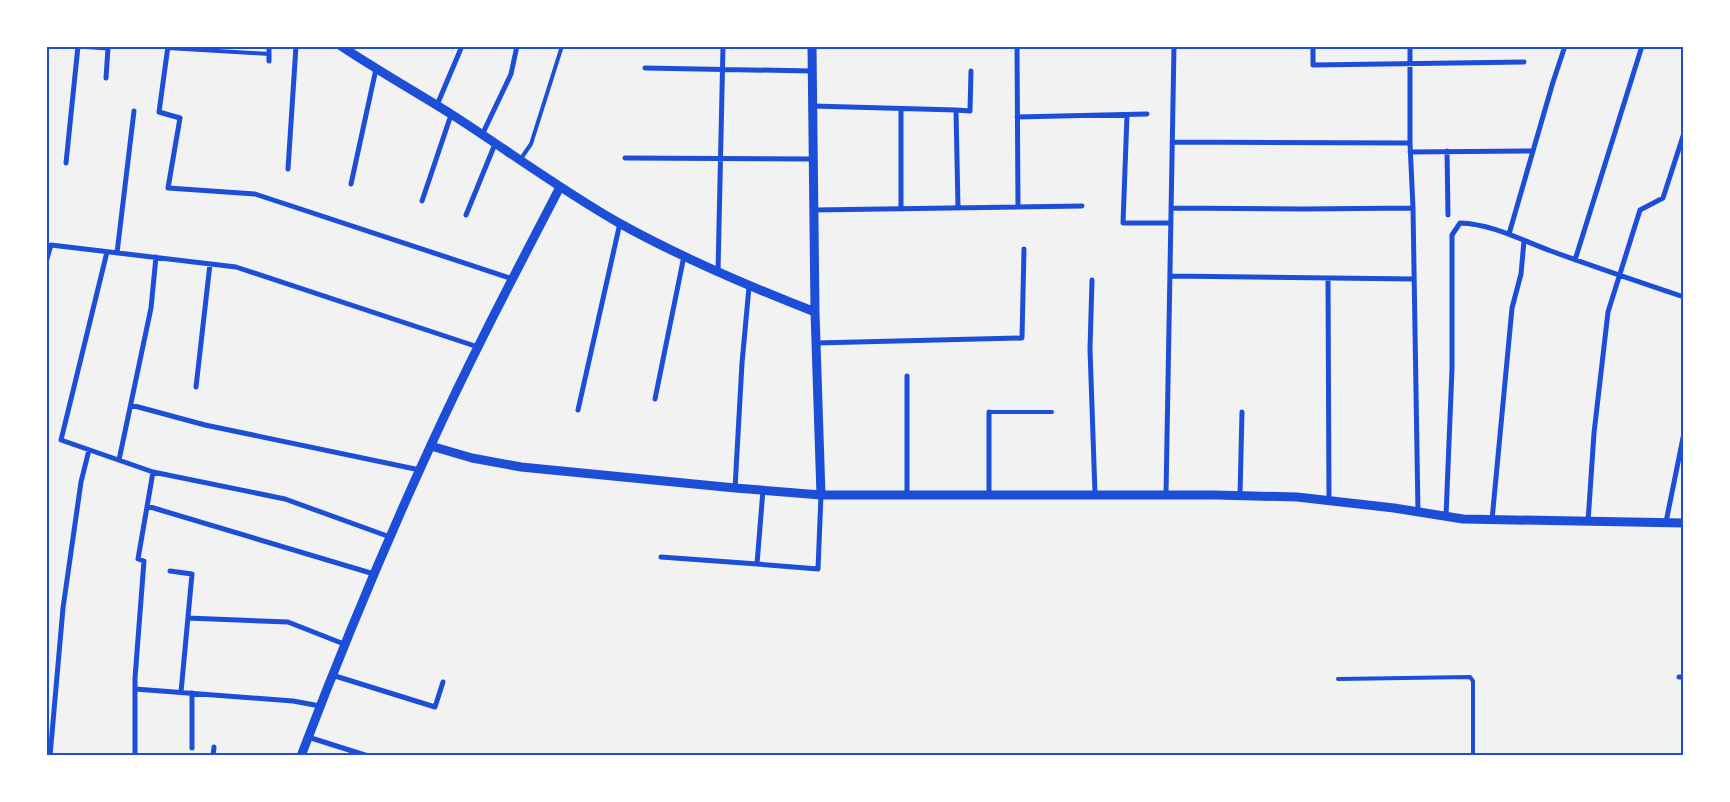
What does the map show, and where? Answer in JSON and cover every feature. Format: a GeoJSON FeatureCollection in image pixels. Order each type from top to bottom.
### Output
{"type":"FeatureCollection","features":[{"type":"Feature","properties":{"kind":"street"},"geometry":{"type":"LineString","coordinates":[[66,163],[77,46],[108,47],[106,78]]}},
{"type":"Feature","properties":{"kind":"street"},"geometry":{"type":"LineString","coordinates":[[269,46],[269,61]]}},
{"type":"Feature","properties":{"kind":"street"},"geometry":{"type":"LineString","coordinates":[[288,169],[296,46]]}},
{"type":"Feature","properties":{"kind":"street"},"geometry":{"type":"LineString","coordinates":[[341,46],[376,70],[451,115],[560,187],[620,223],[749,287],[815,312]]}},
{"type":"Feature","properties":{"kind":"street"},"geometry":{"type":"LineString","coordinates":[[436,106],[462,46]]}},
{"type":"Feature","properties":{"kind":"street"},"geometry":{"type":"LineString","coordinates":[[482,135],[511,74],[517,46]]}},
{"type":"Feature","properties":{"kind":"street"},"geometry":{"type":"LineString","coordinates":[[718,272],[723,46]]}},
{"type":"Feature","properties":{"kind":"street"},"geometry":{"type":"LineString","coordinates":[[661,558],[818,568],[820,494],[815,312],[812,46]]}},
{"type":"Feature","properties":{"kind":"street"},"geometry":{"type":"LineString","coordinates":[[1017,46],[1018,207]]}},
{"type":"Feature","properties":{"kind":"street"},"geometry":{"type":"LineString","coordinates":[[1166,494],[1174,46]]}},
{"type":"Feature","properties":{"kind":"street"},"geometry":{"type":"LineString","coordinates":[[1313,46],[1313,65],[1524,62]]}},
{"type":"Feature","properties":{"kind":"street"},"geometry":{"type":"LineString","coordinates":[[1410,46],[1410,152],[1413,208],[1418,512]]}},
{"type":"Feature","properties":{"kind":"street"},"geometry":{"type":"LineString","coordinates":[[1509,234],[1565,46]]}},
{"type":"Feature","properties":{"kind":"street"},"geometry":{"type":"LineString","coordinates":[[1575,260],[1642,46]]}},
{"type":"Feature","properties":{"kind":"street"},"geometry":{"type":"LineString","coordinates":[[168,47],[159,112],[180,118],[168,188],[255,194],[513,279]]}},
{"type":"Feature","properties":{"kind":"street"},"geometry":{"type":"LineString","coordinates":[[645,68],[812,71]]}},
{"type":"Feature","properties":{"kind":"street"},"geometry":{"type":"LineString","coordinates":[[351,184],[376,70]]}},
{"type":"Feature","properties":{"kind":"street"},"geometry":{"type":"LineString","coordinates":[[813,106],[970,111],[971,71]]}},
{"type":"Feature","properties":{"kind":"street"},"geometry":{"type":"LineString","coordinates":[[901,109],[901,208]]}},
{"type":"Feature","properties":{"kind":"street"},"geometry":{"type":"LineString","coordinates":[[956,110],[958,208]]}},
{"type":"Feature","properties":{"kind":"street"},"geometry":{"type":"LineString","coordinates":[[118,253],[134,111]]}},
{"type":"Feature","properties":{"kind":"street"},"geometry":{"type":"LineString","coordinates":[[1017,117],[1147,114]]}},
{"type":"Feature","properties":{"kind":"street"},"geometry":{"type":"LineString","coordinates":[[422,201],[451,115]]}},
{"type":"Feature","properties":{"kind":"street"},"geometry":{"type":"LineString","coordinates":[[1127,115],[1123,223],[1171,223]]}},
{"type":"Feature","properties":{"kind":"street"},"geometry":{"type":"LineString","coordinates":[[1588,522],[1594,433],[1607,322],[1619,275],[1640,210],[1663,198],[1684,133]]}},
{"type":"Feature","properties":{"kind":"street"},"geometry":{"type":"LineString","coordinates":[[1172,142],[1410,143]]}},
{"type":"Feature","properties":{"kind":"street"},"geometry":{"type":"LineString","coordinates":[[466,215],[495,144]]}},
{"type":"Feature","properties":{"kind":"street"},"geometry":{"type":"LineString","coordinates":[[1447,151],[1448,215]]}},
{"type":"Feature","properties":{"kind":"street"},"geometry":{"type":"LineString","coordinates":[[1410,152],[1533,151]]}},
{"type":"Feature","properties":{"kind":"street"},"geometry":{"type":"LineString","coordinates":[[625,158],[813,159]]}},
{"type":"Feature","properties":{"kind":"street"},"geometry":{"type":"LineString","coordinates":[[301,756],[344,644],[420,470],[478,347],[560,187]]}},
{"type":"Feature","properties":{"kind":"street"},"geometry":{"type":"LineString","coordinates":[[814,210],[1082,206]]}},
{"type":"Feature","properties":{"kind":"street"},"geometry":{"type":"LineString","coordinates":[[1171,208],[1304,210],[1413,208]]}},
{"type":"Feature","properties":{"kind":"street"},"geometry":{"type":"LineString","coordinates":[[578,410],[620,223]]}},
{"type":"Feature","properties":{"kind":"street"},"geometry":{"type":"LineString","coordinates":[[1446,516],[1452,368],[1452,235],[1460,224],[1476,224],[1509,234],[1575,260],[1684,297]]}},
{"type":"Feature","properties":{"kind":"street"},"geometry":{"type":"LineString","coordinates":[[1492,520],[1512,308],[1521,274],[1524,241]]}},
{"type":"Feature","properties":{"kind":"street"},"geometry":{"type":"LineString","coordinates":[[46,262],[51,245],[236,267],[478,347]]}},
{"type":"Feature","properties":{"kind":"street"},"geometry":{"type":"LineString","coordinates":[[816,343],[1022,338],[1024,248]]}},
{"type":"Feature","properties":{"kind":"street"},"geometry":{"type":"LineString","coordinates":[[107,252],[61,440],[153,472],[285,499],[390,537]]}},
{"type":"Feature","properties":{"kind":"street"},"geometry":{"type":"LineString","coordinates":[[655,399],[684,256]]}},
{"type":"Feature","properties":{"kind":"street"},"geometry":{"type":"LineString","coordinates":[[119,460],[151,308],[156,257]]}},
{"type":"Feature","properties":{"kind":"street"},"geometry":{"type":"LineString","coordinates":[[196,387],[210,264]]}},
{"type":"Feature","properties":{"kind":"street"},"geometry":{"type":"LineString","coordinates":[[1170,276],[1414,279]]}},
{"type":"Feature","properties":{"kind":"street"},"geometry":{"type":"LineString","coordinates":[[1328,279],[1329,501]]}},
{"type":"Feature","properties":{"kind":"street"},"geometry":{"type":"LineString","coordinates":[[1092,280],[1090,349],[1095,494]]}},
{"type":"Feature","properties":{"kind":"street"},"geometry":{"type":"LineString","coordinates":[[735,488],[742,363],[749,287]]}},
{"type":"Feature","properties":{"kind":"street"},"geometry":{"type":"LineString","coordinates":[[907,376],[907,495]]}},
{"type":"Feature","properties":{"kind":"street"},"geometry":{"type":"LineString","coordinates":[[131,405],[205,425],[420,470]]}},
{"type":"Feature","properties":{"kind":"street"},"geometry":{"type":"LineString","coordinates":[[989,412],[989,495]]}},
{"type":"Feature","properties":{"kind":"street"},"geometry":{"type":"LineString","coordinates":[[1240,496],[1242,412]]}},
{"type":"Feature","properties":{"kind":"street"},"geometry":{"type":"LineString","coordinates":[[1666,522],[1684,433]]}},
{"type":"Feature","properties":{"kind":"street"},"geometry":{"type":"LineString","coordinates":[[431,446],[472,458],[521,467],[735,488],[820,494],[1166,494],[1240,496],[1329,501],[1463,519],[1684,523]]}},
{"type":"Feature","properties":{"kind":"street"},"geometry":{"type":"LineString","coordinates":[[50,756],[63,608],[81,482],[89,450]]}},
{"type":"Feature","properties":{"kind":"street"},"geometry":{"type":"LineString","coordinates":[[135,756],[135,689],[139,610],[144,561],[138,559],[153,472]]}},
{"type":"Feature","properties":{"kind":"street"},"geometry":{"type":"LineString","coordinates":[[757,564],[763,490]]}},
{"type":"Feature","properties":{"kind":"street"},"geometry":{"type":"LineString","coordinates":[[148,506],[374,574]]}},
{"type":"Feature","properties":{"kind":"street"},"geometry":{"type":"LineString","coordinates":[[170,571],[192,574],[180,692]]}},
{"type":"Feature","properties":{"kind":"street"},"geometry":{"type":"LineString","coordinates":[[188,618],[288,622],[344,644]]}},
{"type":"Feature","properties":{"kind":"street"},"geometry":{"type":"LineString","coordinates":[[332,675],[435,707],[443,682]]}},
{"type":"Feature","properties":{"kind":"street"},"geometry":{"type":"LineString","coordinates":[[135,689],[293,701],[320,706]]}},
{"type":"Feature","properties":{"kind":"street"},"geometry":{"type":"LineString","coordinates":[[192,694],[192,748]]}},
{"type":"Feature","properties":{"kind":"street"},"geometry":{"type":"LineString","coordinates":[[308,737],[368,756]]}},
{"type":"Feature","properties":{"kind":"street"},"geometry":{"type":"LineString","coordinates":[[213,756],[214,747]]}},
{"type":"Feature","properties":{"kind":"lane"},"geometry":{"type":"LineString","coordinates":[[520,160],[531,144],[562,46]]}},
{"type":"Feature","properties":{"kind":"lane"},"geometry":{"type":"LineString","coordinates":[[168,47],[269,54]]}},
{"type":"Feature","properties":{"kind":"lane"},"geometry":{"type":"LineString","coordinates":[[989,412],[1052,412]]}},
{"type":"Feature","properties":{"kind":"lane"},"geometry":{"type":"LineString","coordinates":[[1338,678],[1470,677],[1473,681],[1472,756]]}}]}
